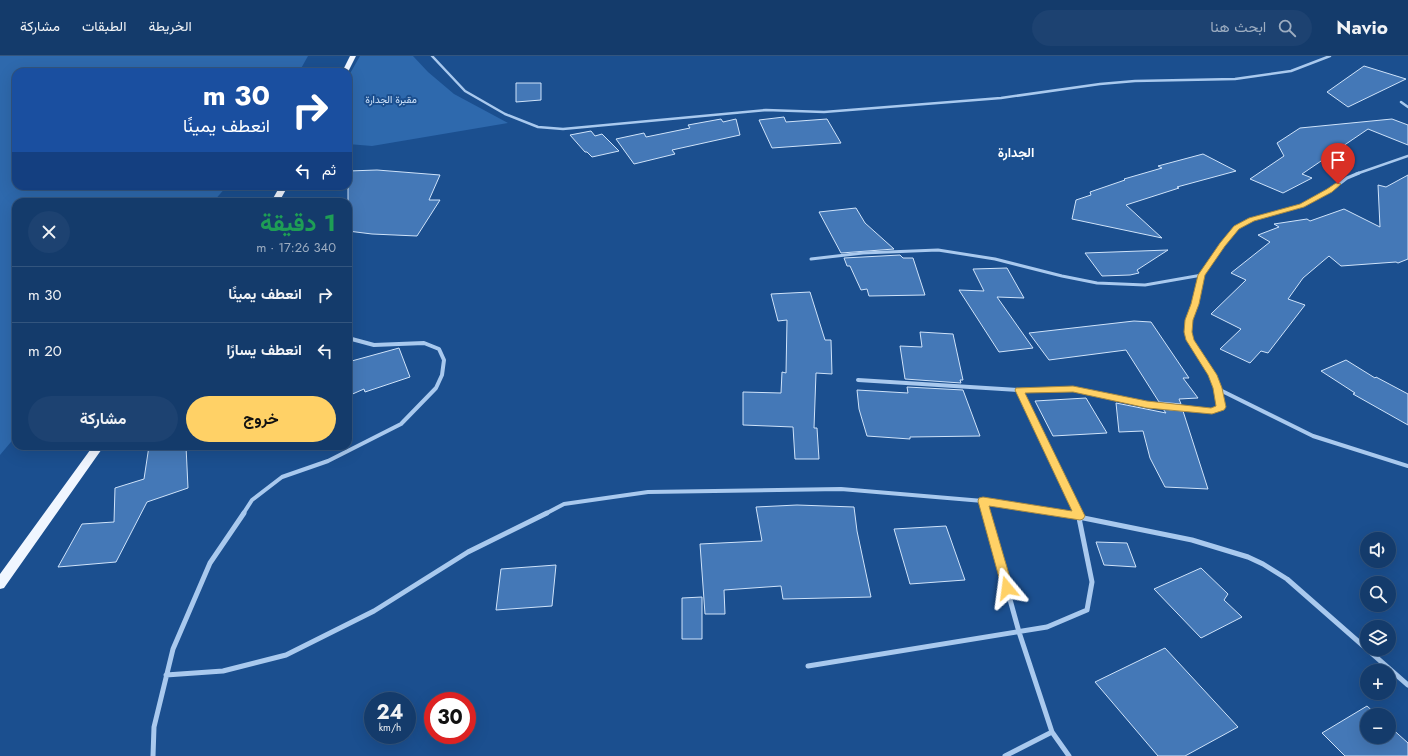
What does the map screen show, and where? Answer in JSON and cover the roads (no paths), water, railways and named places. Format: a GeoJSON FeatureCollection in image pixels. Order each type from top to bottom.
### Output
{"type":"FeatureCollection","features":[{"type":"Feature","properties":{"kind":"main road"},"geometry":{"type":"LineString","coordinates":[[347,68],[353,56]]}},
{"type":"Feature","properties":{"kind":"main road"},"geometry":{"type":"LineString","coordinates":[[0,584],[70,489],[96,450]]}},
{"type":"Feature","properties":{"kind":"street"},"geometry":{"type":"LineString","coordinates":[[432,56],[465,91],[505,114],[538,127],[562,129],[759,111],[824,112],[1001,98],[1130,81],[1234,79],[1291,71],[1330,56]]}},
{"type":"Feature","properties":{"kind":"street"},"geometry":{"type":"LineString","coordinates":[[1401,102],[1408,107]]}},
{"type":"Feature","properties":{"kind":"street"},"geometry":{"type":"LineString","coordinates":[[858,380],[1019,390],[1073,389],[1147,404],[1212,411],[1221,407],[1218,388],[1212,375],[1190,340],[1188,332],[1189,320],[1195,304],[1202,275],[1222,244],[1236,227],[1252,220],[1302,206],[1330,191],[1347,178],[1367,168],[1408,156]]}},
{"type":"Feature","properties":{"kind":"street"},"geometry":{"type":"LineString","coordinates":[[810,259],[863,253],[938,250],[989,258],[1097,283],[1145,285],[1202,275]]}},
{"type":"Feature","properties":{"kind":"street"},"geometry":{"type":"LineString","coordinates":[[352,339],[374,345],[424,343],[438,349],[444,360],[442,375],[436,388],[401,424],[352,449]]}},
{"type":"Feature","properties":{"kind":"street"},"geometry":{"type":"LineString","coordinates":[[1218,388],[1313,436],[1408,466]]}},
{"type":"Feature","properties":{"kind":"street"},"geometry":{"type":"LineString","coordinates":[[808,666],[1047,627],[1087,610],[1092,582],[1080,516],[1019,390]]}},
{"type":"Feature","properties":{"kind":"street"},"geometry":{"type":"LineString","coordinates":[[153,756],[154,727],[172,649],[210,563],[252,500],[282,477],[328,461],[350,450]]}},
{"type":"Feature","properties":{"kind":"street"},"geometry":{"type":"LineString","coordinates":[[166,675],[223,671],[286,655],[374,611],[468,552],[564,504],[648,492],[841,489],[983,501],[1080,516],[1192,540],[1264,564],[1287,579],[1316,603],[1408,685]]}},
{"type":"Feature","properties":{"kind":"street"},"geometry":{"type":"LineString","coordinates":[[983,501],[1019,632],[1052,732],[1069,756]]}},
{"type":"Feature","properties":{"kind":"street"},"geometry":{"type":"LineString","coordinates":[[1005,756],[1052,732]]}},
{"type":"Feature","properties":{"kind":"district","name":"الجدارة"},"geometry":{"type":"Point","coordinates":[1016,152]}},
{"type":"Feature","properties":{"kind":"park label","name":"مقبرة الجدارة"},"geometry":{"type":"Point","coordinates":[391,99]}}]}
